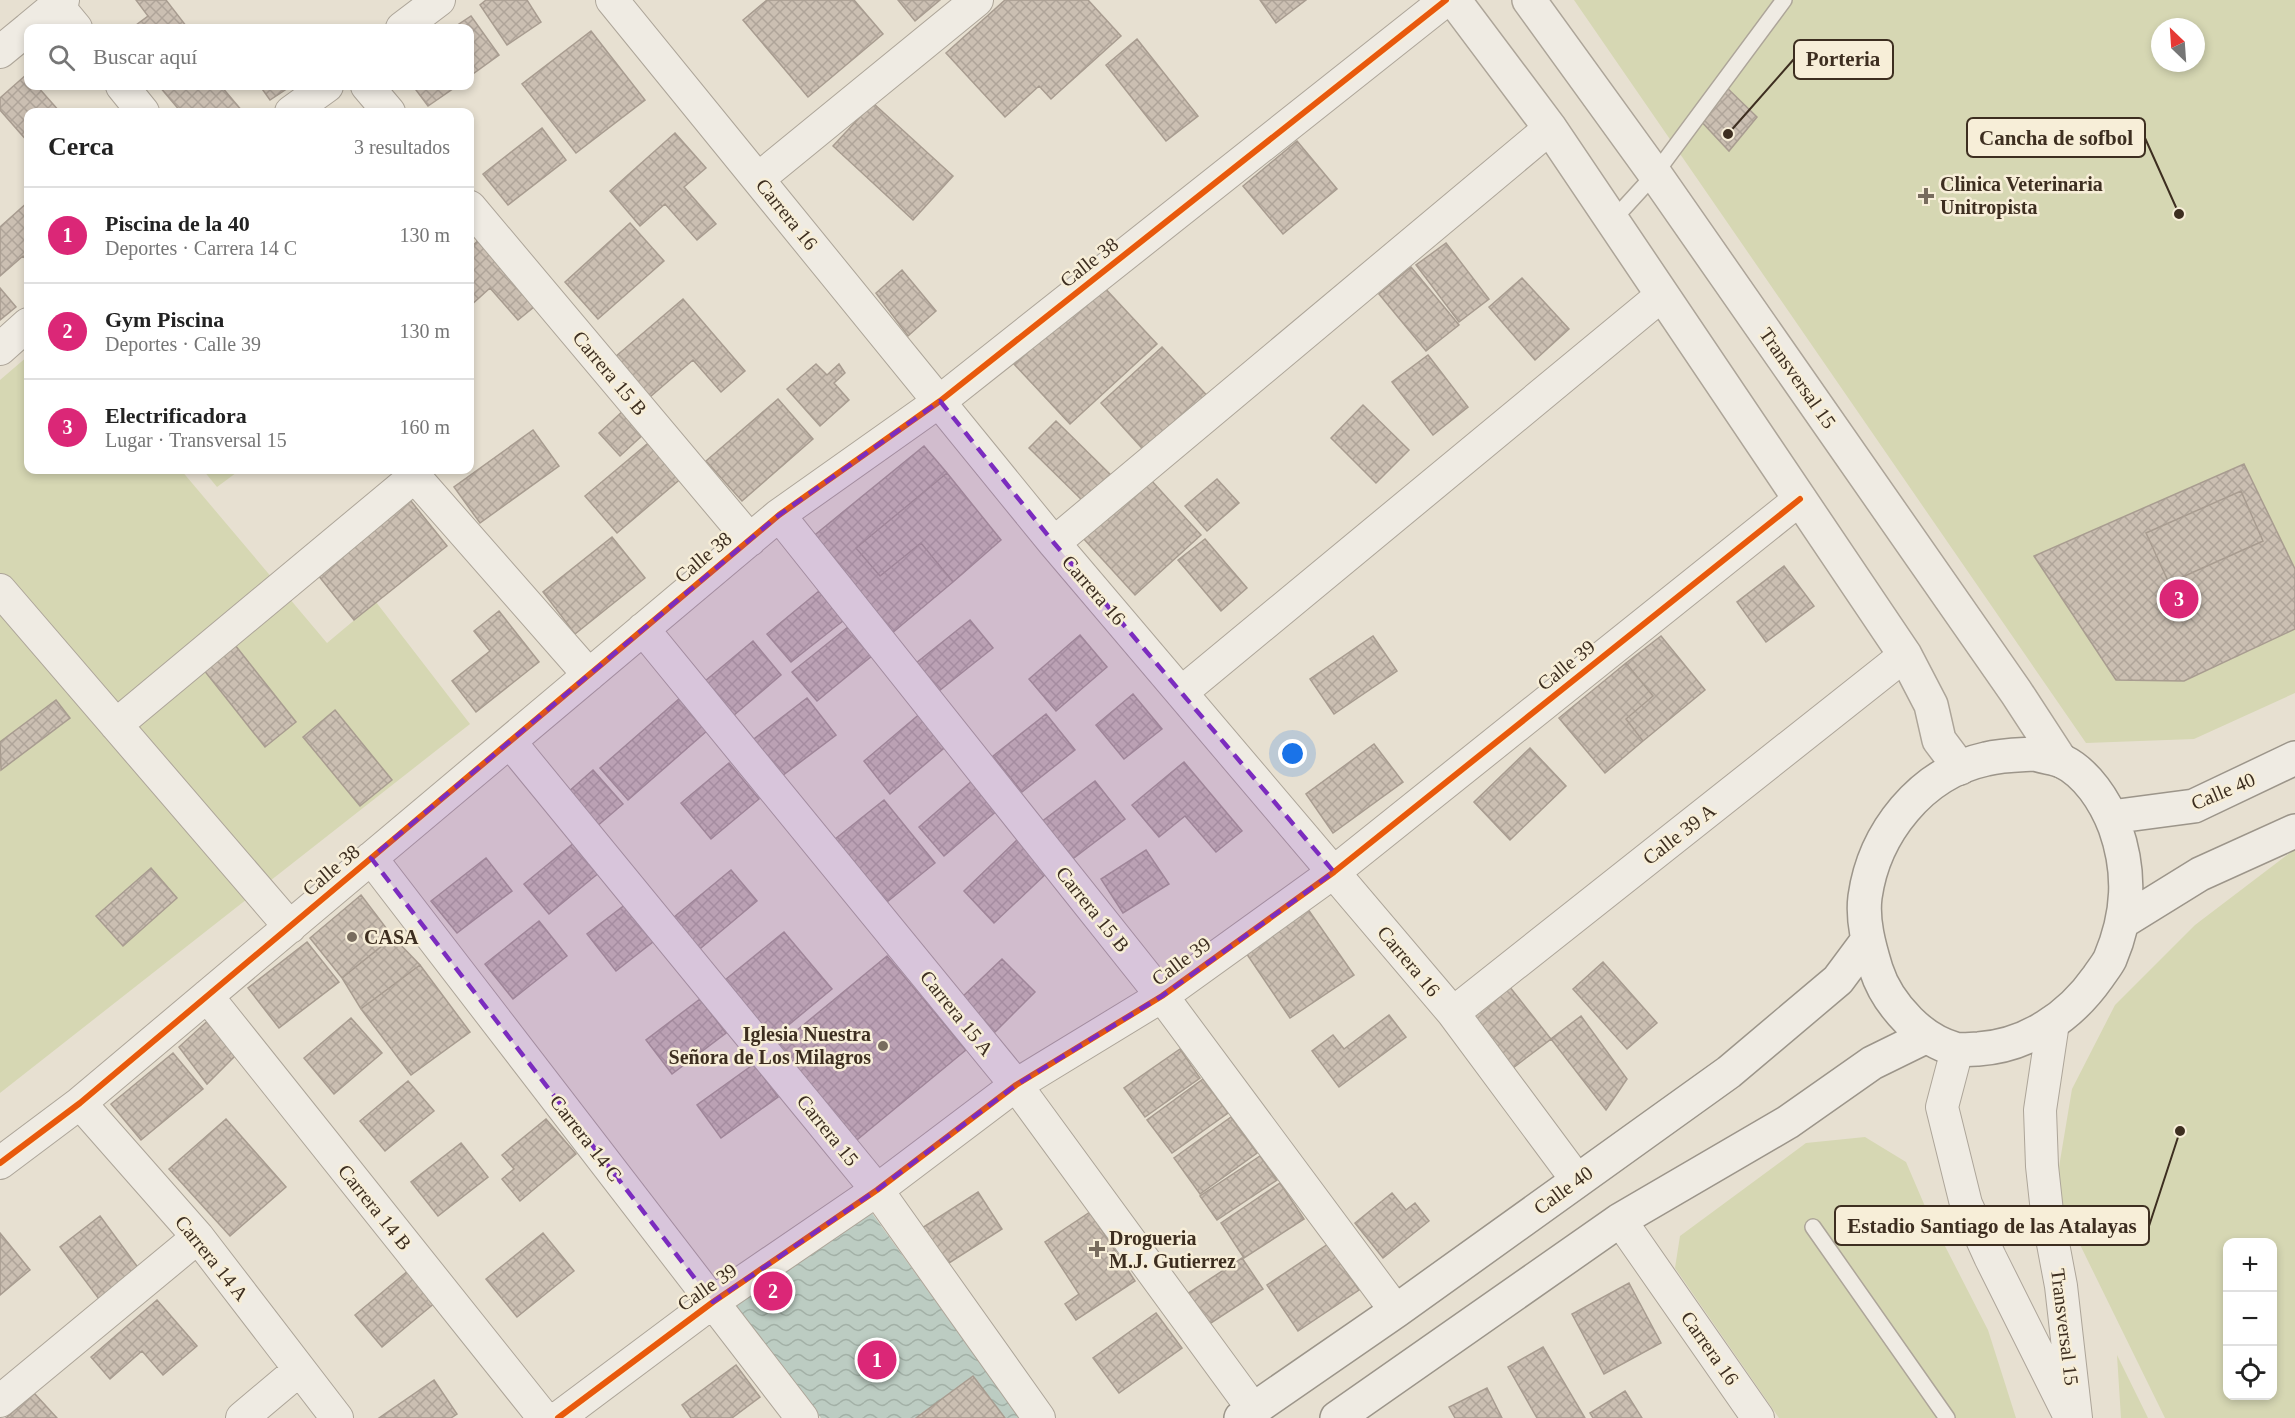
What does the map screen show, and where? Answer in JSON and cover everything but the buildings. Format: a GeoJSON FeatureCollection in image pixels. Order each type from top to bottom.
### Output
{"type":"FeatureCollection","features":[{"type":"Feature","properties":{"kind":"main road"},"geometry":{"type":"LineString","coordinates":[[1454,0],[1550,128],[1905,655],[1931,705],[1940,740],[1960,768]]}},
{"type":"Feature","properties":{"kind":"main road","name":"Transversal 15"},"geometry":{"type":"LineString","coordinates":[[1528,0],[1655,174],[2016,692],[2061,761]]}},
{"type":"Feature","properties":{"kind":"main road"},"geometry":{"type":"LineString","coordinates":[[2035,754],[2061,761],[2081,774],[2098,795],[2111,817],[2123,850],[2127,886],[2124,921],[2109,961],[2085,996],[2054,1023],[2023,1039],[1991,1048],[1957,1050],[1925,1037],[1898,1010],[1878,977],[1867,941],[1865,899],[1874,858],[1894,820],[1923,790],[1960,768],[1984,759],[2009,755],[2035,754]]}},
{"type":"Feature","properties":{"kind":"main road","name":"Calle 40"},"geometry":{"type":"LineString","coordinates":[[2111,817],[2194,806],[2295,758]]}},
{"type":"Feature","properties":{"kind":"main road"},"geometry":{"type":"LineString","coordinates":[[2124,921],[2200,874],[2295,831]]}},
{"type":"Feature","properties":{"kind":"main road","name":"Calle 40"},"geometry":{"type":"LineString","coordinates":[[1247,1413],[1396,1311],[1729,1072],[1838,980],[1867,941]]}},
{"type":"Feature","properties":{"kind":"main road"},"geometry":{"type":"LineString","coordinates":[[1336,1418],[1620,1220],[1788,1122],[1872,1063],[1925,1037]]}},
{"type":"Feature","properties":{"kind":"street"},"geometry":{"type":"LineString","coordinates":[[407,24],[439,0]]}},
{"type":"Feature","properties":{"kind":"street","name":"Carrera 16"},"geometry":{"type":"LineString","coordinates":[[612,0],[1054,543],[1453,1013],[1577,1180]]}},
{"type":"Feature","properties":{"kind":"street"},"geometry":{"type":"LineString","coordinates":[[758,179],[977,0]]}},
{"type":"Feature","properties":{"kind":"street","name":"Calle 38"},"geometry":{"type":"LineString","coordinates":[[0,1163],[80,1103],[779,515],[940,401],[1446,0]]}},
{"type":"Feature","properties":{"kind":"street"},"geometry":{"type":"LineString","coordinates":[[36,24],[66,11]]}},
{"type":"Feature","properties":{"kind":"street"},"geometry":{"type":"LineString","coordinates":[[125,90],[140,108]]}},
{"type":"Feature","properties":{"kind":"street"},"geometry":{"type":"LineString","coordinates":[[297,108],[321,90]]}},
{"type":"Feature","properties":{"kind":"street"},"geometry":{"type":"LineString","coordinates":[[371,90],[386,108]]}},
{"type":"Feature","properties":{"kind":"street"},"geometry":{"type":"LineString","coordinates":[[1054,543],[1550,128]]}},
{"type":"Feature","properties":{"kind":"street","name":"Carrera 15 B"},"geometry":{"type":"LineString","coordinates":[[474,212],[750,540]]}},
{"type":"Feature","properties":{"kind":"street"},"geometry":{"type":"LineString","coordinates":[[1182,692],[1662,295]]}},
{"type":"Feature","properties":{"kind":"street"},"geometry":{"type":"LineString","coordinates":[[0,349],[24,328]]}},
{"type":"Feature","properties":{"kind":"street"},"geometry":{"type":"LineString","coordinates":[[116,725],[411,474]]}},
{"type":"Feature","properties":{"kind":"street"},"geometry":{"type":"LineString","coordinates":[[413,474],[589,675]]}},
{"type":"Feature","properties":{"kind":"street","name":"Calle 39"},"geometry":{"type":"LineString","coordinates":[[558,1418],[712,1302],[877,1190],[1016,1085],[1162,996],[1334,872],[1800,499]]}},
{"type":"Feature","properties":{"kind":"street","name":"Carrera 15 B"},"geometry":{"type":"LineString","coordinates":[[779,515],[1162,996],[1396,1311]]}},
{"type":"Feature","properties":{"kind":"street"},"geometry":{"type":"LineString","coordinates":[[0,590],[290,927]]}},
{"type":"Feature","properties":{"kind":"street","name":"Carrera 15 A"},"geometry":{"type":"LineString","coordinates":[[643,629],[1016,1085],[1247,1413]]}},
{"type":"Feature","properties":{"kind":"street","name":"Calle 39 A"},"geometry":{"type":"LineString","coordinates":[[1453,1013],[1905,655]]}},
{"type":"Feature","properties":{"kind":"street","name":"Carrera 15"},"geometry":{"type":"LineString","coordinates":[[510,742],[877,1190],[1040,1418]]}},
{"type":"Feature","properties":{"kind":"street","name":"Carrera 14 C"},"geometry":{"type":"LineString","coordinates":[[371,858],[802,1418]]}},
{"type":"Feature","properties":{"kind":"street","name":"Carrera 14 B"},"geometry":{"type":"LineString","coordinates":[[207,996],[544,1418]]}},
{"type":"Feature","properties":{"kind":"street","name":"Transversal 15"},"geometry":{"type":"LineString","coordinates":[[2054,1023],[2040,1110],[2042,1166],[2047,1212],[2061,1286],[2076,1418]]}},
{"type":"Feature","properties":{"kind":"street","name":"Transversal 15"},"geometry":{"type":"LineString","coordinates":[[1957,1050],[1942,1107],[1966,1204],[2071,1418]]}},
{"type":"Feature","properties":{"kind":"street","name":"Carrera 14 A"},"geometry":{"type":"LineString","coordinates":[[80,1103],[198,1237],[337,1418]]}},
{"type":"Feature","properties":{"kind":"street","name":"Carrera 16"},"geometry":{"type":"LineString","coordinates":[[1620,1220],[1757,1418]]}},
{"type":"Feature","properties":{"kind":"street"},"geometry":{"type":"LineString","coordinates":[[0,1401],[198,1237]]}},
{"type":"Feature","properties":{"kind":"street"},"geometry":{"type":"LineString","coordinates":[[242,1418],[299,1370]]}},
{"type":"Feature","properties":{"kind":"lane"},"geometry":{"type":"LineString","coordinates":[[1612,221],[1655,174],[1784,0]]}},
{"type":"Feature","properties":{"kind":"lane"},"geometry":{"type":"LineString","coordinates":[[1813,1227],[1947,1418]]}},
{"type":"Feature","properties":{"kind":"highlighted area"},"geometry":{"type":"Polygon","coordinates":[[[940,401],[1054,543],[1334,872],[1162,996],[1016,1085],[877,1190],[713,1302],[371,858],[779,515],[940,401]]]}},
{"type":"Feature","properties":{"kind":"green space"},"geometry":{"type":"Polygon","coordinates":[[[1574,0],[2295,0],[2295,693],[2194,739],[2086,743],[1574,0]]]}},
{"type":"Feature","properties":{"kind":"green space"},"geometry":{"type":"Polygon","coordinates":[[[24,359],[24,474],[184,474],[327,643],[376,602],[470,724],[0,1093],[0,380],[24,359]]]}},
{"type":"Feature","properties":{"kind":"green space"},"geometry":{"type":"Polygon","coordinates":[[[206,474],[235,474],[217,487],[206,474]]]}},
{"type":"Feature","properties":{"kind":"green space"},"geometry":{"type":"Polygon","coordinates":[[[2295,849],[2295,1418],[2165,1418],[2063,1210],[2058,1173],[2072,1089],[2115,1005],[2195,925],[2295,849]]]}},
{"type":"Feature","properties":{"kind":"green space"},"geometry":{"type":"Polygon","coordinates":[[[1865,1137],[1906,1162],[1927,1211],[1988,1330],[2016,1418],[1779,1418],[1675,1268],[1680,1236],[1806,1143],[1865,1137]]]}},
{"type":"Feature","properties":{"kind":"green space"},"geometry":{"type":"Polygon","coordinates":[[[2117,1355],[2148,1418],[2121,1418],[2117,1355]]]}},
{"type":"Feature","properties":{"kind":"water"},"geometry":{"type":"Polygon","coordinates":[[[869,1209],[1020,1418],[821,1418],[730,1302],[869,1209]]]}},
{"type":"Feature","properties":{"kind":"cycle path"},"geometry":{"type":"LineString","coordinates":[[0,1163],[80,1103],[779,515],[940,401],[1446,0]]}},
{"type":"Feature","properties":{"kind":"cycle path"},"geometry":{"type":"LineString","coordinates":[[558,1418],[713,1302],[877,1190],[1016,1085],[1162,996],[1334,872],[1800,499]]}},
{"type":"Feature","properties":{"kind":"place","name":"Porteria"},"geometry":{"type":"Point","coordinates":[1728,134]}},
{"type":"Feature","properties":{"kind":"place","name":"Clinica Veterinaria Unitropista"},"geometry":{"type":"Point","coordinates":[1926,196]}},
{"type":"Feature","properties":{"kind":"place","name":"Cancha de sofbol"},"geometry":{"type":"Point","coordinates":[2179,214]}},
{"type":"Feature","properties":{"kind":"place","name":"Electrificadora"},"geometry":{"type":"Point","coordinates":[2179,599]}},
{"type":"Feature","properties":{"kind":"place","name":"CASA"},"geometry":{"type":"Point","coordinates":[352,937]}},
{"type":"Feature","properties":{"kind":"place","name":"Iglesia Nuestra Señora de Los Milagros"},"geometry":{"type":"Point","coordinates":[883,1046]}},
{"type":"Feature","properties":{"kind":"place","name":"Estadio Santiago de las Atalayas"},"geometry":{"type":"Point","coordinates":[2180,1131]}},
{"type":"Feature","properties":{"kind":"place","name":"Drogueria M.J. Gutierrez"},"geometry":{"type":"Point","coordinates":[1097,1249]}},
{"type":"Feature","properties":{"kind":"place","name":"Gym Piscina"},"geometry":{"type":"Point","coordinates":[773,1291]}},
{"type":"Feature","properties":{"kind":"place","name":"Piscina de la 40"},"geometry":{"type":"Point","coordinates":[877,1360]}}]}
